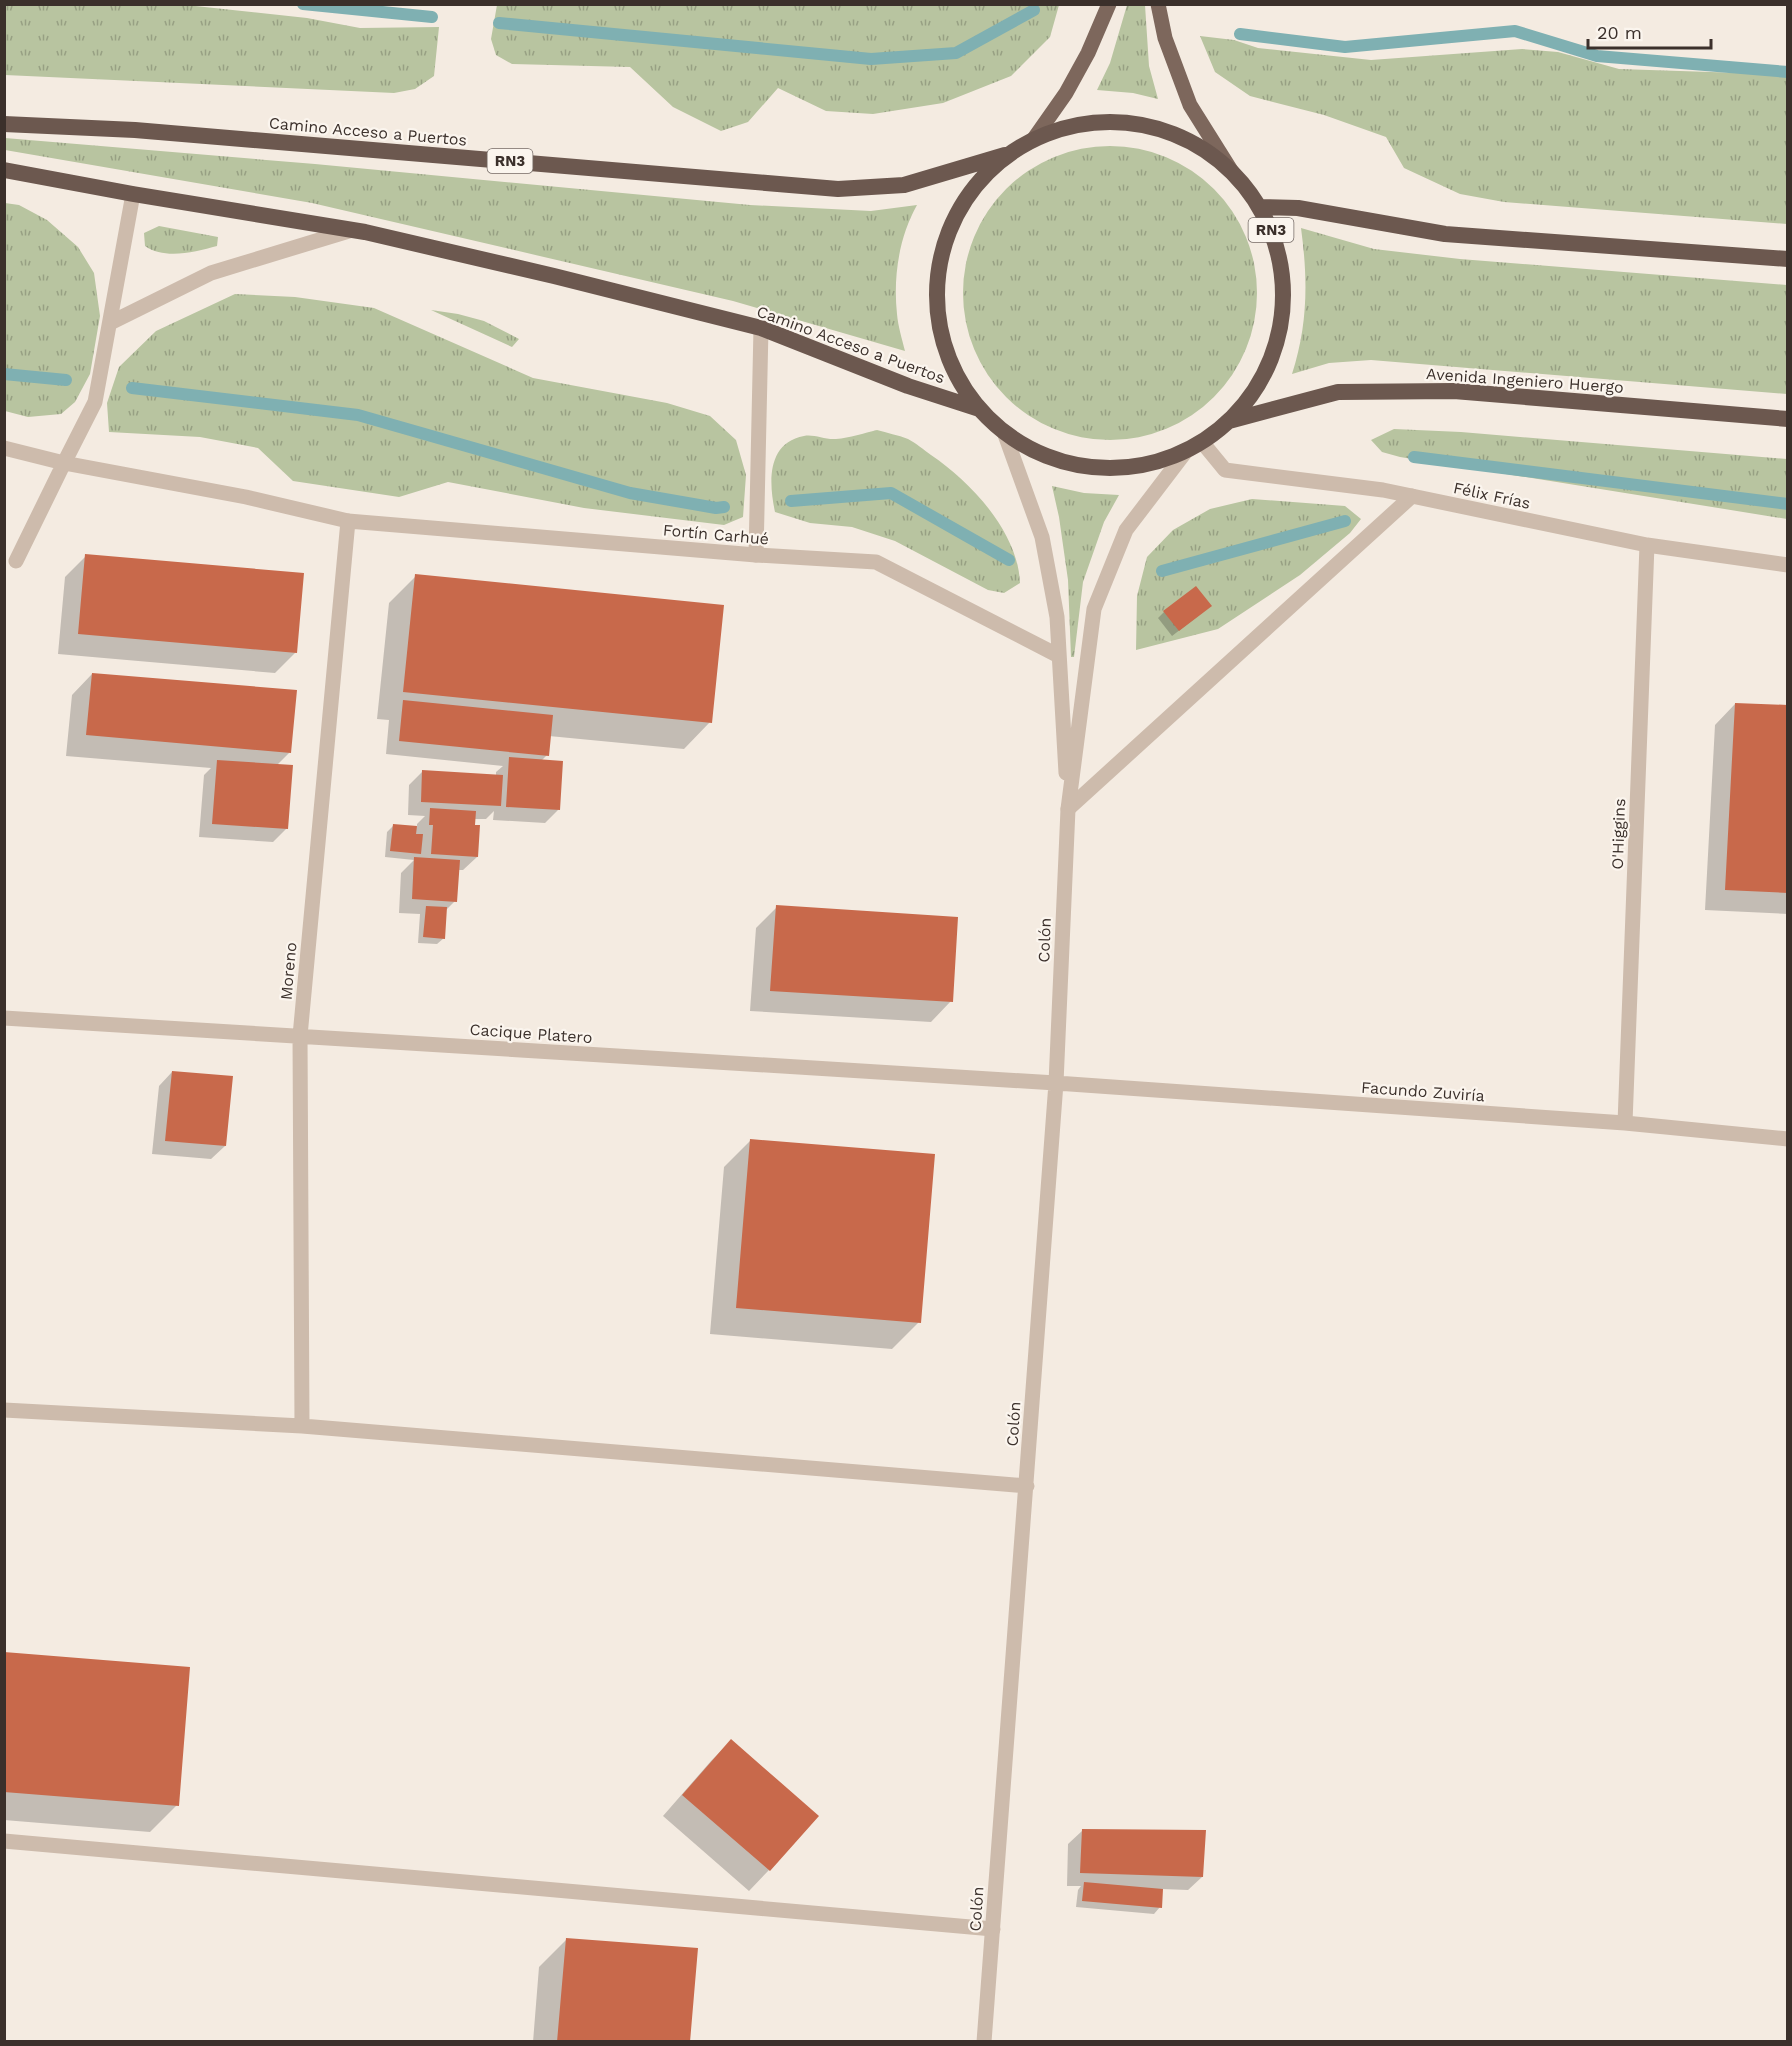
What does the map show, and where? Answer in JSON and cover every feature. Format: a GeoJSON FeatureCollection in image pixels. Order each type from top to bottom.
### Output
{"type":"FeatureCollection","features":[{"type":"Feature","properties":{"kind":"highway","name":"RN3"},"geometry":{"type":"LineString","coordinates":[[1137,123],[1164,130],[1189,140],[1212,154],[1233,172],[1260,207],[1279,255],[1283,280],[1283,306],[1279,332],[1272,357],[1261,381],[1246,402],[1228,421],[1194,446],[1164,459],[1141,465],[1117,468],[1069,463],[1024,446],[1004,432],[979,409],[962,386],[949,360],[940,332],[937,303],[938,274],[944,245],[969,193],[989,171],[1011,153],[1033,140],[1058,130],[1084,124],[1137,123]]}},
{"type":"Feature","properties":{"kind":"highway","name":"Camino Acceso a Puertos"},"geometry":{"type":"LineString","coordinates":[[4,124],[147,131],[838,189],[904,185],[1011,153]]}},
{"type":"Feature","properties":{"kind":"highway","name":"Camino Acceso a Puertos"},"geometry":{"type":"LineString","coordinates":[[4,170],[352,230],[554,276],[761,328],[908,386],[979,409]]}},
{"type":"Feature","properties":{"kind":"highway","name":"RN3"},"geometry":{"type":"LineString","coordinates":[[1260,207],[1299,208],[1445,234],[1788,259]]}},
{"type":"Feature","properties":{"kind":"highway","name":"Avenida Ingeniero Huergo"},"geometry":{"type":"LineString","coordinates":[[1228,421],[1338,392],[1454,391],[1788,419]]}},
{"type":"Feature","properties":{"kind":"main road"},"geometry":{"type":"LineString","coordinates":[[1033,140],[1066,93],[1088,53],[1109,4]]}},
{"type":"Feature","properties":{"kind":"main road"},"geometry":{"type":"LineString","coordinates":[[1158,4],[1165,38],[1190,105],[1233,172]]}},
{"type":"Feature","properties":{"kind":"street"},"geometry":{"type":"LineString","coordinates":[[16,561],[95,402],[133,194]]}},
{"type":"Feature","properties":{"kind":"street"},"geometry":{"type":"LineString","coordinates":[[110,323],[211,273],[352,230]]}},
{"type":"Feature","properties":{"kind":"street"},"geometry":{"type":"LineString","coordinates":[[756,555],[761,328]]}},
{"type":"Feature","properties":{"kind":"street","name":"Colón"},"geometry":{"type":"LineString","coordinates":[[1004,432],[1042,537],[1057,617],[1068,808]]}},
{"type":"Feature","properties":{"kind":"street","name":"Colón"},"geometry":{"type":"LineString","coordinates":[[984,2042],[1056,1083],[1068,808],[1094,609],[1126,530],[1194,446]]}},
{"type":"Feature","properties":{"kind":"street","name":"Félix Frías"},"geometry":{"type":"LineString","coordinates":[[1194,446],[1225,470],[1383,490],[1647,545],[1788,565]]}},
{"type":"Feature","properties":{"kind":"street","name":"Fortín Carhué"},"geometry":{"type":"LineString","coordinates":[[4,448],[64,463],[246,497],[348,521],[756,555],[876,562],[1059,656]]}},
{"type":"Feature","properties":{"kind":"street"},"geometry":{"type":"LineString","coordinates":[[1068,808],[1412,496]]}},
{"type":"Feature","properties":{"kind":"street","name":"Moreno"},"geometry":{"type":"LineString","coordinates":[[302,1426],[300,1036],[348,521]]}},
{"type":"Feature","properties":{"kind":"street","name":"O'Higgins"},"geometry":{"type":"LineString","coordinates":[[1625,1124],[1647,545]]}},
{"type":"Feature","properties":{"kind":"street","name":"Cacique Platero"},"geometry":{"type":"LineString","coordinates":[[4,1018],[1056,1083]]}},
{"type":"Feature","properties":{"kind":"street","name":"Facundo Zuviría"},"geometry":{"type":"LineString","coordinates":[[1056,1083],[1625,1124],[1788,1139]]}},
{"type":"Feature","properties":{"kind":"street"},"geometry":{"type":"LineString","coordinates":[[4,1410],[302,1426],[1027,1486]]}},
{"type":"Feature","properties":{"kind":"street"},"geometry":{"type":"LineString","coordinates":[[4,1841],[993,1929]]}},
{"type":"Feature","properties":{"kind":"green space"},"geometry":{"type":"Polygon","coordinates":[[[497,4],[1059,5],[1050,37],[1011,76],[943,103],[873,114],[826,111],[778,88],[748,122],[721,131],[673,107],[630,67],[512,64],[496,55],[491,39],[497,4]]]}},
{"type":"Feature","properties":{"kind":"green space"},"geometry":{"type":"Polygon","coordinates":[[[5,5],[186,5],[307,18],[360,28],[439,27],[434,76],[415,89],[394,93],[5,75],[5,5]]]}},
{"type":"Feature","properties":{"kind":"green space"},"geometry":{"type":"Polygon","coordinates":[[[1127,5],[1145,5],[1149,66],[1158,99],[1133,93],[1097,90],[1110,63],[1127,5]]]}},
{"type":"Feature","properties":{"kind":"green space"},"geometry":{"type":"Polygon","coordinates":[[[1200,36],[1234,40],[1258,48],[1371,60],[1522,49],[1558,52],[1619,69],[1741,73],[1787,77],[1787,224],[1504,202],[1460,194],[1404,168],[1386,137],[1324,115],[1250,96],[1215,72],[1200,36]]]}},
{"type":"Feature","properties":{"kind":"green space"},"geometry":{"type":"Polygon","coordinates":[[[5,138],[315,164],[750,205],[871,211],[917,205],[906,230],[897,272],[897,314],[905,351],[733,301],[312,203],[5,150],[5,138]]]}},
{"type":"Feature","properties":{"kind":"green space"},"geometry":{"type":"Polygon","coordinates":[[[1096,146],[1124,146],[1153,152],[1179,163],[1203,179],[1224,200],[1240,224],[1251,250],[1257,279],[1257,307],[1246,349],[1232,375],[1214,397],[1179,423],[1153,434],[1124,440],[1096,440],[1067,434],[1041,423],[1017,407],[996,386],[980,362],[969,336],[963,307],[963,279],[969,250],[980,224],[996,200],[1017,179],[1041,163],[1067,152],[1096,146]]]}},
{"type":"Feature","properties":{"kind":"green space"},"geometry":{"type":"Polygon","coordinates":[[[5,203],[19,205],[47,220],[78,247],[94,273],[100,316],[90,374],[75,402],[61,414],[28,417],[5,411],[5,203]]]}},
{"type":"Feature","properties":{"kind":"green space"},"geometry":{"type":"Polygon","coordinates":[[[159,226],[218,237],[217,246],[180,254],[153,250],[145,246],[144,233],[159,226]]]}},
{"type":"Feature","properties":{"kind":"green space"},"geometry":{"type":"Polygon","coordinates":[[[1301,228],[1374,249],[1460,259],[1787,285],[1787,394],[1371,360],[1329,363],[1292,374],[1304,320],[1305,266],[1301,228]]]}},
{"type":"Feature","properties":{"kind":"green space"},"geometry":{"type":"Polygon","coordinates":[[[235,294],[295,297],[374,308],[533,378],[667,403],[710,416],[736,440],[746,475],[743,517],[724,525],[584,508],[448,482],[399,497],[293,481],[258,448],[200,437],[109,432],[107,403],[119,367],[156,331],[235,294]]]}},
{"type":"Feature","properties":{"kind":"green space"},"geometry":{"type":"Polygon","coordinates":[[[431,310],[484,321],[519,339],[512,347],[431,310]]]}},
{"type":"Feature","properties":{"kind":"green space"},"geometry":{"type":"Polygon","coordinates":[[[1394,429],[1461,432],[1787,459],[1787,519],[1400,457],[1382,452],[1371,440],[1394,429]]]}},
{"type":"Feature","properties":{"kind":"green space"},"geometry":{"type":"Polygon","coordinates":[[[877,430],[914,442],[962,479],[1002,527],[1011,545],[1020,583],[1004,593],[988,590],[895,541],[852,527],[810,523],[775,512],[772,489],[773,466],[783,447],[792,440],[804,436],[836,439],[877,430]]]}},
{"type":"Feature","properties":{"kind":"green space"},"geometry":{"type":"Polygon","coordinates":[[[1052,486],[1084,493],[1119,495],[1104,522],[1083,582],[1074,657],[1071,657],[1068,580],[1052,486]]]}},
{"type":"Feature","properties":{"kind":"green space"},"geometry":{"type":"Polygon","coordinates":[[[1252,499],[1345,506],[1361,519],[1350,533],[1300,575],[1218,629],[1136,650],[1137,596],[1147,557],[1173,530],[1210,509],[1252,499]]]}},
{"type":"Feature","properties":{"kind":"building"},"geometry":{"type":"Polygon","coordinates":[[[85,554],[304,573],[297,653],[78,634],[85,554]]]}},
{"type":"Feature","properties":{"kind":"building"},"geometry":{"type":"Polygon","coordinates":[[[415,574],[724,605],[712,723],[403,692],[415,574]]]}},
{"type":"Feature","properties":{"kind":"building"},"geometry":{"type":"Polygon","coordinates":[[[1196,586],[1212,606],[1179,631],[1163,611],[1196,586]]]}},
{"type":"Feature","properties":{"kind":"building"},"geometry":{"type":"Polygon","coordinates":[[[92,673],[297,690],[291,753],[86,735],[92,673]]]}},
{"type":"Feature","properties":{"kind":"building"},"geometry":{"type":"Polygon","coordinates":[[[403,700],[553,715],[549,756],[399,741],[403,700]]]}},
{"type":"Feature","properties":{"kind":"building"},"geometry":{"type":"Polygon","coordinates":[[[1735,703],[1788,705],[1788,893],[1725,890],[1735,703]]]}},
{"type":"Feature","properties":{"kind":"building"},"geometry":{"type":"Polygon","coordinates":[[[509,757],[563,761],[560,810],[506,807],[509,757]]]}},
{"type":"Feature","properties":{"kind":"building"},"geometry":{"type":"Polygon","coordinates":[[[217,760],[293,765],[288,829],[212,824],[217,760]]]}},
{"type":"Feature","properties":{"kind":"building"},"geometry":{"type":"Polygon","coordinates":[[[422,770],[503,775],[501,806],[421,802],[422,770]]]}},
{"type":"Feature","properties":{"kind":"building"},"geometry":{"type":"Polygon","coordinates":[[[430,808],[476,811],[475,825],[480,825],[478,857],[431,854],[433,825],[429,825],[430,808]]]}},
{"type":"Feature","properties":{"kind":"building"},"geometry":{"type":"Polygon","coordinates":[[[393,824],[417,826],[416,834],[423,834],[421,854],[390,851],[393,824]]]}},
{"type":"Feature","properties":{"kind":"building"},"geometry":{"type":"Polygon","coordinates":[[[414,857],[460,860],[457,902],[412,899],[414,857]]]}},
{"type":"Feature","properties":{"kind":"building"},"geometry":{"type":"Polygon","coordinates":[[[776,905],[958,917],[953,1002],[770,991],[776,905]]]}},
{"type":"Feature","properties":{"kind":"building"},"geometry":{"type":"Polygon","coordinates":[[[426,906],[447,907],[445,939],[423,937],[426,906]]]}},
{"type":"Feature","properties":{"kind":"building"},"geometry":{"type":"Polygon","coordinates":[[[172,1071],[233,1076],[226,1146],[165,1141],[172,1071]]]}},
{"type":"Feature","properties":{"kind":"building"},"geometry":{"type":"Polygon","coordinates":[[[750,1139],[935,1154],[921,1323],[736,1308],[750,1139]]]}},
{"type":"Feature","properties":{"kind":"building"},"geometry":{"type":"Polygon","coordinates":[[[4,1652],[190,1667],[179,1806],[4,1792],[4,1652]]]}},
{"type":"Feature","properties":{"kind":"building"},"geometry":{"type":"Polygon","coordinates":[[[731,1739],[819,1816],[770,1871],[682,1795],[731,1739]]]}},
{"type":"Feature","properties":{"kind":"building"},"geometry":{"type":"Polygon","coordinates":[[[1082,1829],[1206,1830],[1203,1877],[1080,1873],[1082,1829]]]}},
{"type":"Feature","properties":{"kind":"building"},"geometry":{"type":"Polygon","coordinates":[[[1084,1882],[1163,1889],[1162,1908],[1082,1901],[1084,1882]]]}},
{"type":"Feature","properties":{"kind":"building"},"geometry":{"type":"Polygon","coordinates":[[[566,1938],[698,1948],[690,2042],[557,2042],[566,1938]]]}},
{"type":"Feature","properties":{"kind":"waterway"},"geometry":{"type":"LineString","coordinates":[[303,4],[432,17]]}},
{"type":"Feature","properties":{"kind":"waterway"},"geometry":{"type":"LineString","coordinates":[[499,23],[871,59],[956,53],[1034,10]]}},
{"type":"Feature","properties":{"kind":"waterway"},"geometry":{"type":"LineString","coordinates":[[1240,34],[1345,47],[1515,31],[1597,56],[1788,72]]}},
{"type":"Feature","properties":{"kind":"waterway"},"geometry":{"type":"LineString","coordinates":[[4,374],[66,380]]}},
{"type":"Feature","properties":{"kind":"waterway"},"geometry":{"type":"LineString","coordinates":[[132,388],[358,415],[630,493],[716,508],[724,507]]}},
{"type":"Feature","properties":{"kind":"waterway"},"geometry":{"type":"LineString","coordinates":[[1414,457],[1788,504]]}},
{"type":"Feature","properties":{"kind":"waterway"},"geometry":{"type":"LineString","coordinates":[[791,501],[891,493],[1009,560]]}},
{"type":"Feature","properties":{"kind":"waterway"},"geometry":{"type":"LineString","coordinates":[[1162,571],[1345,521]]}}]}
